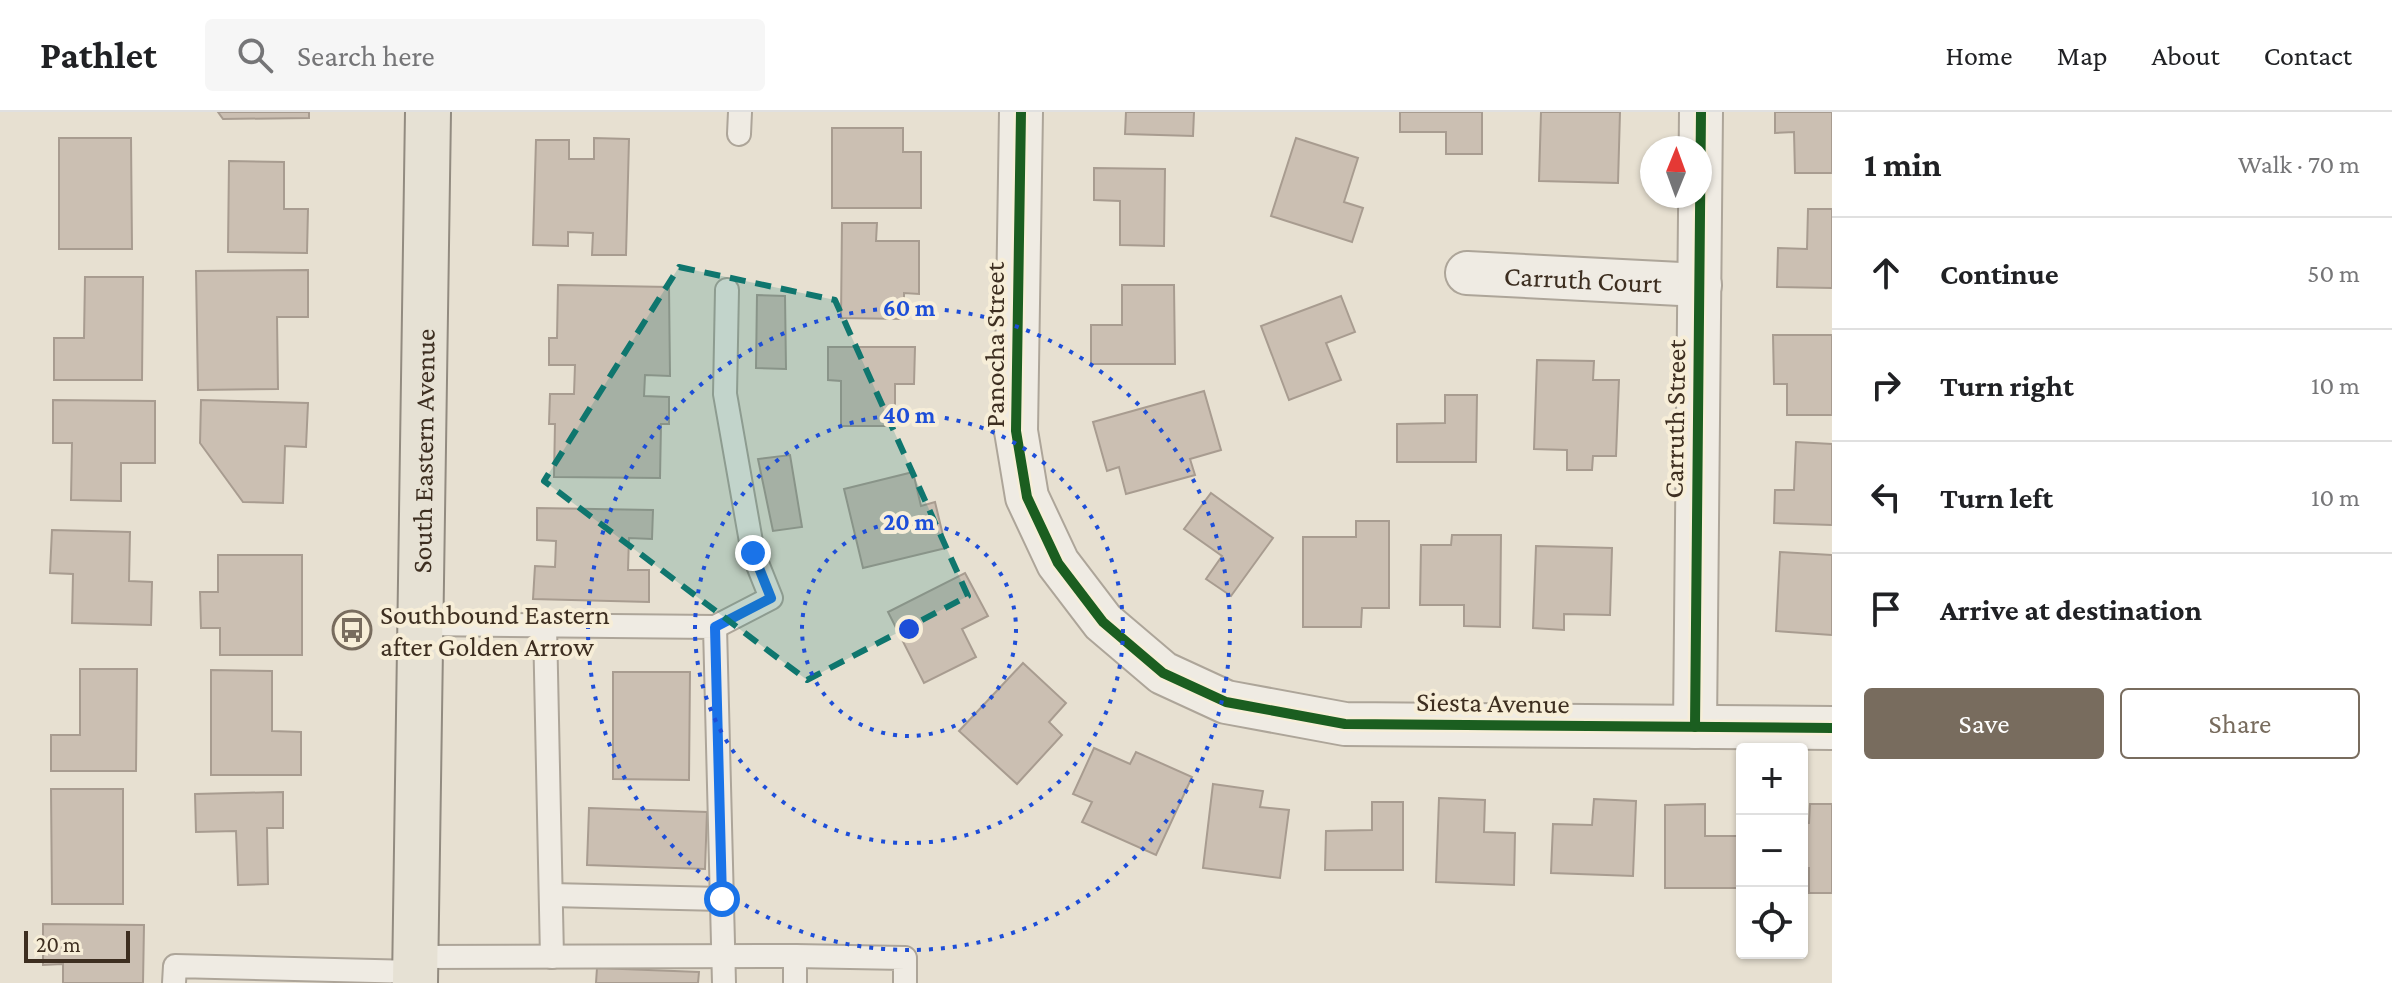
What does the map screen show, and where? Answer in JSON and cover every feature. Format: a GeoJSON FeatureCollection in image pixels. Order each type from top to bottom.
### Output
{"type":"FeatureCollection","features":[{"type":"Feature","properties":{"kind":"main road","name":"South Eastern Avenue"},"geometry":{"type":"LineString","coordinates":[[415,971],[428,112]]}},
{"type":"Feature","properties":{"kind":"street","name":"Panocha Street"},"geometry":{"type":"LineString","coordinates":[[1021,112],[1016,431],[1027,497],[1058,563],[1103,622],[1163,673]]}},
{"type":"Feature","properties":{"kind":"street","name":"Carruth Street"},"geometry":{"type":"LineString","coordinates":[[1695,727],[1701,112]]}},
{"type":"Feature","properties":{"kind":"street","name":"Carruth Court"},"geometry":{"type":"LineString","coordinates":[[1467,273],[1700,285]]}},
{"type":"Feature","properties":{"kind":"street","name":"Siesta Avenue"},"geometry":{"type":"LineString","coordinates":[[1163,673],[1226,702],[1345,724],[1832,728]]}},
{"type":"Feature","properties":{"kind":"lane"},"geometry":{"type":"LineString","coordinates":[[420,624],[715,627],[771,598],[753,553],[725,394],[727,290]]}},
{"type":"Feature","properties":{"kind":"lane"},"geometry":{"type":"LineString","coordinates":[[545,625],[552,957]]}},
{"type":"Feature","properties":{"kind":"lane"},"geometry":{"type":"LineString","coordinates":[[715,627],[724,983]]}},
{"type":"Feature","properties":{"kind":"lane"},"geometry":{"type":"LineString","coordinates":[[551,895],[722,899]]}},
{"type":"Feature","properties":{"kind":"lane"},"geometry":{"type":"LineString","coordinates":[[795,956],[795,983]]}},
{"type":"Feature","properties":{"kind":"lane"},"geometry":{"type":"LineString","coordinates":[[174,983],[175,966],[284,976],[415,971],[552,957],[795,956],[905,958],[905,983]]}},
{"type":"Feature","properties":{"kind":"highlighted area"},"geometry":{"type":"Polygon","coordinates":[[[679,267],[835,300],[968,596],[807,680],[544,481],[679,267]]]}},
{"type":"Feature","properties":{"kind":"building"},"geometry":{"type":"Polygon","coordinates":[[[218,112],[309,112],[309,118],[223,119],[218,112]]]}},
{"type":"Feature","properties":{"kind":"building"},"geometry":{"type":"Polygon","coordinates":[[[1126,112],[1194,112],[1193,136],[1125,134],[1126,112]]]}},
{"type":"Feature","properties":{"kind":"building"},"geometry":{"type":"Polygon","coordinates":[[[1400,112],[1482,112],[1482,154],[1446,154],[1446,132],[1400,132],[1400,112]]]}},
{"type":"Feature","properties":{"kind":"building"},"geometry":{"type":"Polygon","coordinates":[[[1541,112],[1620,112],[1618,183],[1539,181],[1541,112]]]}},
{"type":"Feature","properties":{"kind":"building"},"geometry":{"type":"Polygon","coordinates":[[[1775,112],[1832,112],[1832,173],[1795,173],[1794,132],[1775,133],[1775,112]]]}},
{"type":"Feature","properties":{"kind":"building"},"geometry":{"type":"Polygon","coordinates":[[[832,128],[903,128],[903,152],[921,152],[921,208],[832,208],[832,128]]]}},
{"type":"Feature","properties":{"kind":"building"},"geometry":{"type":"Polygon","coordinates":[[[59,138],[131,138],[132,249],[59,249],[59,138]]]}},
{"type":"Feature","properties":{"kind":"building"},"geometry":{"type":"Polygon","coordinates":[[[594,138],[629,139],[626,255],[592,255],[593,233],[568,232],[568,246],[533,245],[536,140],[569,140],[569,159],[594,159],[594,138]]]}},
{"type":"Feature","properties":{"kind":"building"},"geometry":{"type":"Polygon","coordinates":[[[1296,138],[1358,158],[1344,202],[1363,208],[1352,242],[1271,216],[1296,138]]]}},
{"type":"Feature","properties":{"kind":"building"},"geometry":{"type":"Polygon","coordinates":[[[229,161],[284,162],[284,209],[308,209],[307,253],[228,252],[229,161]]]}},
{"type":"Feature","properties":{"kind":"building"},"geometry":{"type":"Polygon","coordinates":[[[1094,168],[1165,169],[1164,246],[1120,245],[1120,201],[1094,200],[1094,168]]]}},
{"type":"Feature","properties":{"kind":"building"},"geometry":{"type":"Polygon","coordinates":[[[1808,209],[1832,209],[1832,288],[1777,287],[1778,248],[1807,249],[1808,209]]]}},
{"type":"Feature","properties":{"kind":"building"},"geometry":{"type":"Polygon","coordinates":[[[842,223],[877,223],[876,241],[919,241],[919,294],[904,293],[904,319],[841,318],[842,223]]]}},
{"type":"Feature","properties":{"kind":"building"},"geometry":{"type":"Polygon","coordinates":[[[308,270],[308,317],[277,317],[278,389],[198,390],[196,271],[308,270]]]}},
{"type":"Feature","properties":{"kind":"building"},"geometry":{"type":"Polygon","coordinates":[[[85,277],[143,277],[142,380],[54,380],[54,338],[84,338],[85,277]]]}},
{"type":"Feature","properties":{"kind":"building"},"geometry":{"type":"Polygon","coordinates":[[[558,285],[669,287],[670,376],[645,375],[644,396],[669,397],[669,424],[661,424],[660,478],[554,477],[555,424],[549,424],[550,394],[574,394],[575,365],[549,365],[549,338],[557,338],[558,285]]]}},
{"type":"Feature","properties":{"kind":"building"},"geometry":{"type":"Polygon","coordinates":[[[1122,285],[1174,285],[1175,364],[1091,364],[1091,325],[1122,325],[1122,285]]]}},
{"type":"Feature","properties":{"kind":"building"},"geometry":{"type":"Polygon","coordinates":[[[757,295],[785,296],[786,369],[756,368],[757,295]]]}},
{"type":"Feature","properties":{"kind":"building"},"geometry":{"type":"Polygon","coordinates":[[[1341,296],[1355,332],[1326,343],[1341,380],[1289,400],[1261,326],[1341,296]]]}},
{"type":"Feature","properties":{"kind":"building"},"geometry":{"type":"Polygon","coordinates":[[[1773,335],[1832,335],[1832,415],[1787,415],[1787,384],[1774,384],[1773,335]]]}},
{"type":"Feature","properties":{"kind":"building"},"geometry":{"type":"Polygon","coordinates":[[[828,347],[915,347],[914,384],[895,384],[895,426],[841,426],[841,381],[828,380],[828,347]]]}},
{"type":"Feature","properties":{"kind":"building"},"geometry":{"type":"Polygon","coordinates":[[[1537,360],[1594,361],[1593,380],[1619,380],[1616,456],[1593,456],[1592,470],[1567,470],[1567,450],[1534,449],[1537,360]]]}},
{"type":"Feature","properties":{"kind":"building"},"geometry":{"type":"Polygon","coordinates":[[[1204,391],[1221,450],[1190,459],[1195,475],[1126,494],[1119,467],[1107,471],[1093,422],[1204,391]]]}},
{"type":"Feature","properties":{"kind":"building"},"geometry":{"type":"Polygon","coordinates":[[[1445,395],[1477,395],[1476,462],[1397,462],[1397,424],[1445,423],[1445,395]]]}},
{"type":"Feature","properties":{"kind":"building"},"geometry":{"type":"Polygon","coordinates":[[[53,400],[155,401],[155,463],[121,463],[121,501],[71,500],[72,443],[53,443],[53,400]]]}},
{"type":"Feature","properties":{"kind":"building"},"geometry":{"type":"Polygon","coordinates":[[[201,400],[308,403],[306,447],[285,446],[283,503],[243,502],[200,443],[201,400]]]}},
{"type":"Feature","properties":{"kind":"building"},"geometry":{"type":"Polygon","coordinates":[[[1796,442],[1832,444],[1832,525],[1774,523],[1775,490],[1794,490],[1796,442]]]}},
{"type":"Feature","properties":{"kind":"building"},"geometry":{"type":"Polygon","coordinates":[[[790,455],[802,527],[773,531],[758,459],[790,455]]]}},
{"type":"Feature","properties":{"kind":"building"},"geometry":{"type":"Polygon","coordinates":[[[913,472],[921,506],[935,502],[946,548],[863,568],[844,489],[913,472]]]}},
{"type":"Feature","properties":{"kind":"building"},"geometry":{"type":"Polygon","coordinates":[[[1211,493],[1273,538],[1231,596],[1206,579],[1222,556],[1184,529],[1211,493]]]}},
{"type":"Feature","properties":{"kind":"building"},"geometry":{"type":"Polygon","coordinates":[[[537,508],[653,510],[652,539],[629,538],[628,570],[649,570],[649,602],[533,599],[535,566],[555,567],[556,541],[537,540],[537,508]]]}},
{"type":"Feature","properties":{"kind":"building"},"geometry":{"type":"Polygon","coordinates":[[[1356,521],[1389,521],[1389,608],[1362,608],[1361,627],[1303,627],[1303,537],[1356,537],[1356,521]]]}},
{"type":"Feature","properties":{"kind":"building"},"geometry":{"type":"Polygon","coordinates":[[[52,530],[130,532],[129,581],[152,582],[151,625],[72,623],[73,574],[50,573],[52,530]]]}},
{"type":"Feature","properties":{"kind":"building"},"geometry":{"type":"Polygon","coordinates":[[[1452,535],[1501,535],[1500,627],[1464,626],[1464,605],[1420,605],[1421,545],[1451,545],[1452,535]]]}},
{"type":"Feature","properties":{"kind":"building"},"geometry":{"type":"Polygon","coordinates":[[[1536,546],[1612,548],[1610,615],[1564,614],[1564,630],[1533,628],[1536,546]]]}},
{"type":"Feature","properties":{"kind":"building"},"geometry":{"type":"Polygon","coordinates":[[[1780,552],[1832,555],[1832,635],[1776,631],[1780,552]]]}},
{"type":"Feature","properties":{"kind":"building"},"geometry":{"type":"Polygon","coordinates":[[[218,555],[302,555],[302,655],[220,655],[220,628],[201,628],[200,592],[218,592],[218,555]]]}},
{"type":"Feature","properties":{"kind":"building"},"geometry":{"type":"Polygon","coordinates":[[[965,573],[988,616],[962,629],[976,657],[924,683],[888,612],[965,573]]]}},
{"type":"Feature","properties":{"kind":"building"},"geometry":{"type":"Polygon","coordinates":[[[1023,663],[1066,703],[1049,722],[1062,735],[1017,784],[959,731],[1023,663]]]}},
{"type":"Feature","properties":{"kind":"building"},"geometry":{"type":"Polygon","coordinates":[[[80,669],[137,669],[136,771],[51,771],[51,735],[80,735],[80,669]]]}},
{"type":"Feature","properties":{"kind":"building"},"geometry":{"type":"Polygon","coordinates":[[[211,670],[272,671],[272,731],[301,732],[301,775],[211,775],[211,670]]]}},
{"type":"Feature","properties":{"kind":"building"},"geometry":{"type":"Polygon","coordinates":[[[613,672],[690,672],[689,780],[613,779],[613,672]]]}},
{"type":"Feature","properties":{"kind":"building"},"geometry":{"type":"Polygon","coordinates":[[[1094,748],[1130,764],[1136,752],[1192,777],[1156,855],[1082,822],[1092,802],[1073,794],[1094,748]]]}},
{"type":"Feature","properties":{"kind":"building"},"geometry":{"type":"Polygon","coordinates":[[[1213,784],[1263,791],[1260,807],[1289,810],[1280,878],[1203,868],[1213,784]]]}},
{"type":"Feature","properties":{"kind":"building"},"geometry":{"type":"Polygon","coordinates":[[[51,789],[123,789],[123,904],[52,904],[51,789]]]}},
{"type":"Feature","properties":{"kind":"building"},"geometry":{"type":"Polygon","coordinates":[[[283,792],[283,828],[267,828],[268,884],[238,885],[236,831],[196,832],[195,794],[283,792]]]}},
{"type":"Feature","properties":{"kind":"building"},"geometry":{"type":"Polygon","coordinates":[[[1439,798],[1485,800],[1484,832],[1515,833],[1514,885],[1436,882],[1439,798]]]}},
{"type":"Feature","properties":{"kind":"building"},"geometry":{"type":"Polygon","coordinates":[[[1594,799],[1636,801],[1633,876],[1551,873],[1553,824],[1592,825],[1594,799]]]}},
{"type":"Feature","properties":{"kind":"building"},"geometry":{"type":"Polygon","coordinates":[[[1372,802],[1403,802],[1403,870],[1325,870],[1326,831],[1372,830],[1372,802]]]}},
{"type":"Feature","properties":{"kind":"building"},"geometry":{"type":"Polygon","coordinates":[[[1705,804],[1705,836],[1736,836],[1736,888],[1665,888],[1665,805],[1705,804]]]}},
{"type":"Feature","properties":{"kind":"building"},"geometry":{"type":"Polygon","coordinates":[[[1810,804],[1832,804],[1832,893],[1809,893],[1810,804]]]}},
{"type":"Feature","properties":{"kind":"building"},"geometry":{"type":"Polygon","coordinates":[[[589,808],[707,812],[705,869],[587,865],[589,808]]]}},
{"type":"Feature","properties":{"kind":"building"},"geometry":{"type":"Polygon","coordinates":[[[43,924],[144,925],[143,983],[63,983],[63,964],[43,965],[43,924]]]}},
{"type":"Feature","properties":{"kind":"building"},"geometry":{"type":"Polygon","coordinates":[[[597,968],[699,972],[698,983],[596,983],[597,968]]]}},
{"type":"Feature","properties":{"kind":"cycle path"},"geometry":{"type":"LineString","coordinates":[[1021,112],[1016,431],[1027,497],[1058,563],[1103,622],[1163,673],[1226,702],[1345,724],[1832,728]]}},
{"type":"Feature","properties":{"kind":"cycle path"},"geometry":{"type":"LineString","coordinates":[[1695,727],[1701,112]]}},
{"type":"Feature","properties":{"kind":"place","name":"Southbound Eastern after Golden Arrow"},"geometry":{"type":"Point","coordinates":[352,630]}},
{"type":"Feature","properties":{"kind":"route"},"geometry":{"type":"LineString","coordinates":[[722,899],[715,627],[771,598],[753,553]]}}]}
